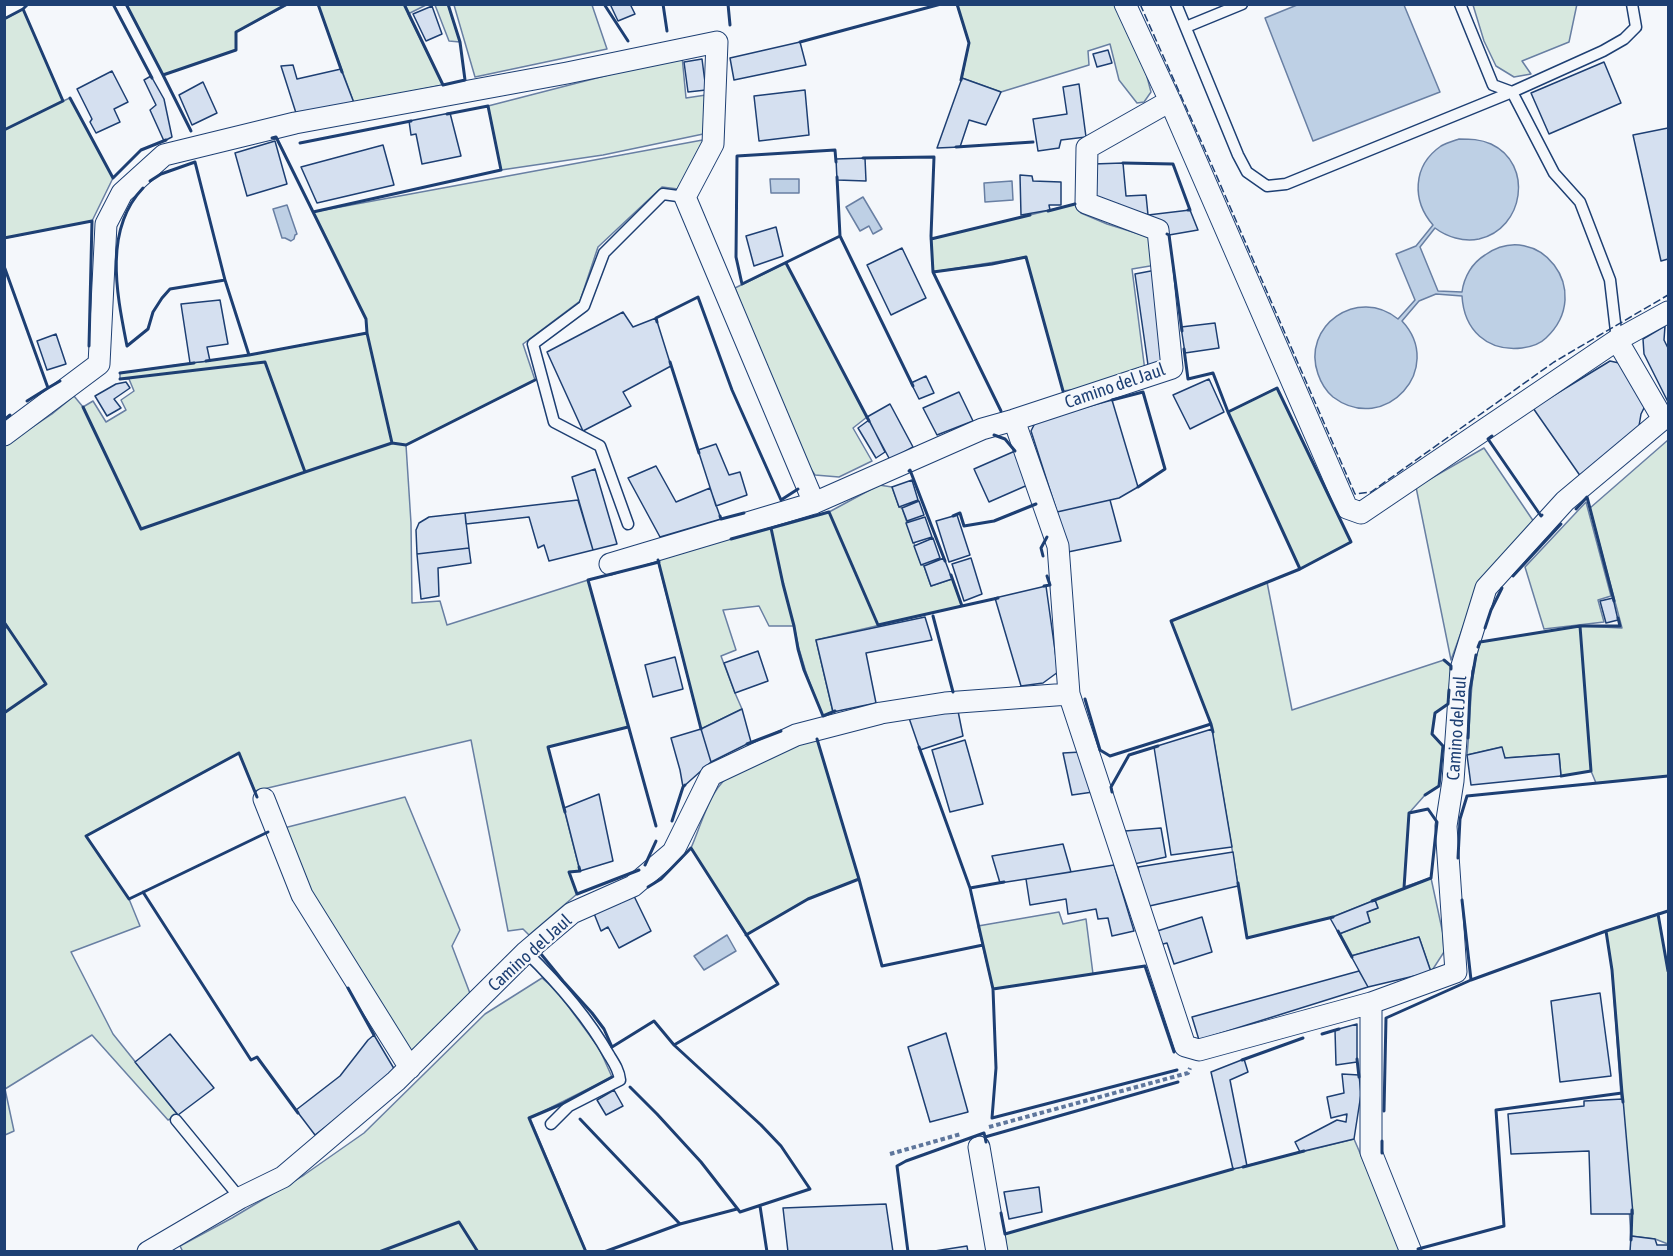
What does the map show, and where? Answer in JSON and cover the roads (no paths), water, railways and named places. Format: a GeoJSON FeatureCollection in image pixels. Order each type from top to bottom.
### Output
{"type":"FeatureCollection","features":[{"type":"Feature","properties":{"kind":"street"},"geometry":{"type":"LineString","coordinates":[[1125,4],[1170,101],[1347,508],[1361,513],[1617,340],[1668,312]]}},
{"type":"Feature","properties":{"kind":"street"},"geometry":{"type":"LineString","coordinates":[[4,435],[99,364],[106,224],[123,193],[164,155],[295,123],[567,74],[717,42],[712,144],[685,197],[814,503]]}},
{"type":"Feature","properties":{"kind":"street","name":"Camino del Jaul"},"geometry":{"type":"LineString","coordinates":[[1014,420],[1172,368],[1158,230],[1086,203],[1087,148],[1170,101]]}},
{"type":"Feature","properties":{"kind":"street","name":"Camino del Jaul"},"geometry":{"type":"LineString","coordinates":[[148,1251],[240,1198],[283,1177],[396,1081],[526,952],[572,913],[633,886],[673,852],[711,775],[796,735],[891,711],[945,704],[1070,694],[1185,1046],[1199,1050],[1371,1003],[1456,972],[1446,826],[1453,781],[1461,669],[1486,588],[1565,501],[1666,418],[1617,340]]}},
{"type":"Feature","properties":{"kind":"street"},"geometry":{"type":"LineString","coordinates":[[610,564],[814,503],[982,429],[1014,420],[1058,546],[1070,694]]}},
{"type":"Feature","properties":{"kind":"street"},"geometry":{"type":"LineString","coordinates":[[264,799],[302,895],[410,1068]]}},
{"type":"Feature","properties":{"kind":"street"},"geometry":{"type":"LineString","coordinates":[[1371,1003],[1371,1152],[1411,1251]]}},
{"type":"Feature","properties":{"kind":"street"},"geometry":{"type":"LineString","coordinates":[[977,1136],[997,1251]]}},
{"type":"Feature","properties":{"kind":"lane"},"geometry":{"type":"LineString","coordinates":[[1176,4],[1238,155],[1247,172],[1267,186],[1286,184],[1512,92],[1603,51],[1624,39],[1636,27],[1632,4]]}},
{"type":"Feature","properties":{"kind":"lane"},"geometry":{"type":"LineString","coordinates":[[1186,27],[1242,4]]}},
{"type":"Feature","properties":{"kind":"lane"},"geometry":{"type":"LineString","coordinates":[[1460,4],[1493,85],[1512,92],[1554,173],[1580,202],[1610,280],[1617,340]]}},
{"type":"Feature","properties":{"kind":"lane"},"geometry":{"type":"LineString","coordinates":[[628,524],[600,446],[554,422],[533,344],[584,306],[604,253],[663,194],[685,197]]}},
{"type":"Feature","properties":{"kind":"lane"},"geometry":{"type":"LineString","coordinates":[[526,952],[559,984],[599,1036],[619,1072],[620,1080],[569,1106],[550,1124]]}},
{"type":"Feature","properties":{"kind":"lane"},"geometry":{"type":"LineString","coordinates":[[176,1120],[240,1198]]}},
{"type":"Feature","properties":{"kind":"water"},"geometry":{"type":"Polygon","coordinates":[[[1297,5],[1404,5],[1440,92],[1313,141],[1265,18],[1297,5]]]}},
{"type":"Feature","properties":{"kind":"water"},"geometry":{"type":"Polygon","coordinates":[[[1459,139],[1487,142],[1505,153],[1514,166],[1518,180],[1518,195],[1514,210],[1506,223],[1494,233],[1479,239],[1456,238],[1435,228],[1420,247],[1438,291],[1462,292],[1469,271],[1480,258],[1505,246],[1524,246],[1541,253],[1554,265],[1563,281],[1565,300],[1560,319],[1541,342],[1525,348],[1509,348],[1488,342],[1480,336],[1467,319],[1462,296],[1436,294],[1419,301],[1402,321],[1414,339],[1417,358],[1413,376],[1404,391],[1389,402],[1372,408],[1353,407],[1333,397],[1322,384],[1315,357],[1318,341],[1325,327],[1337,316],[1351,309],[1366,307],[1382,310],[1398,319],[1415,300],[1396,254],[1416,246],[1433,225],[1421,205],[1418,184],[1420,173],[1431,154],[1441,146],[1459,139]]]}},
{"type":"Feature","properties":{"kind":"water"},"geometry":{"type":"Polygon","coordinates":[[[770,179],[799,179],[799,193],[771,193],[770,179]]]}},
{"type":"Feature","properties":{"kind":"water"},"geometry":{"type":"Polygon","coordinates":[[[1012,181],[1013,200],[985,202],[984,183],[1012,181]]]}},
{"type":"Feature","properties":{"kind":"water"},"geometry":{"type":"Polygon","coordinates":[[[863,197],[882,229],[873,234],[869,226],[860,231],[846,207],[863,197]]]}},
{"type":"Feature","properties":{"kind":"water"},"geometry":{"type":"Polygon","coordinates":[[[287,205],[297,234],[291,241],[282,238],[273,209],[287,205]]]}},
{"type":"Feature","properties":{"kind":"water"},"geometry":{"type":"Polygon","coordinates":[[[727,935],[736,951],[704,970],[694,956],[727,935]]]}}]}
